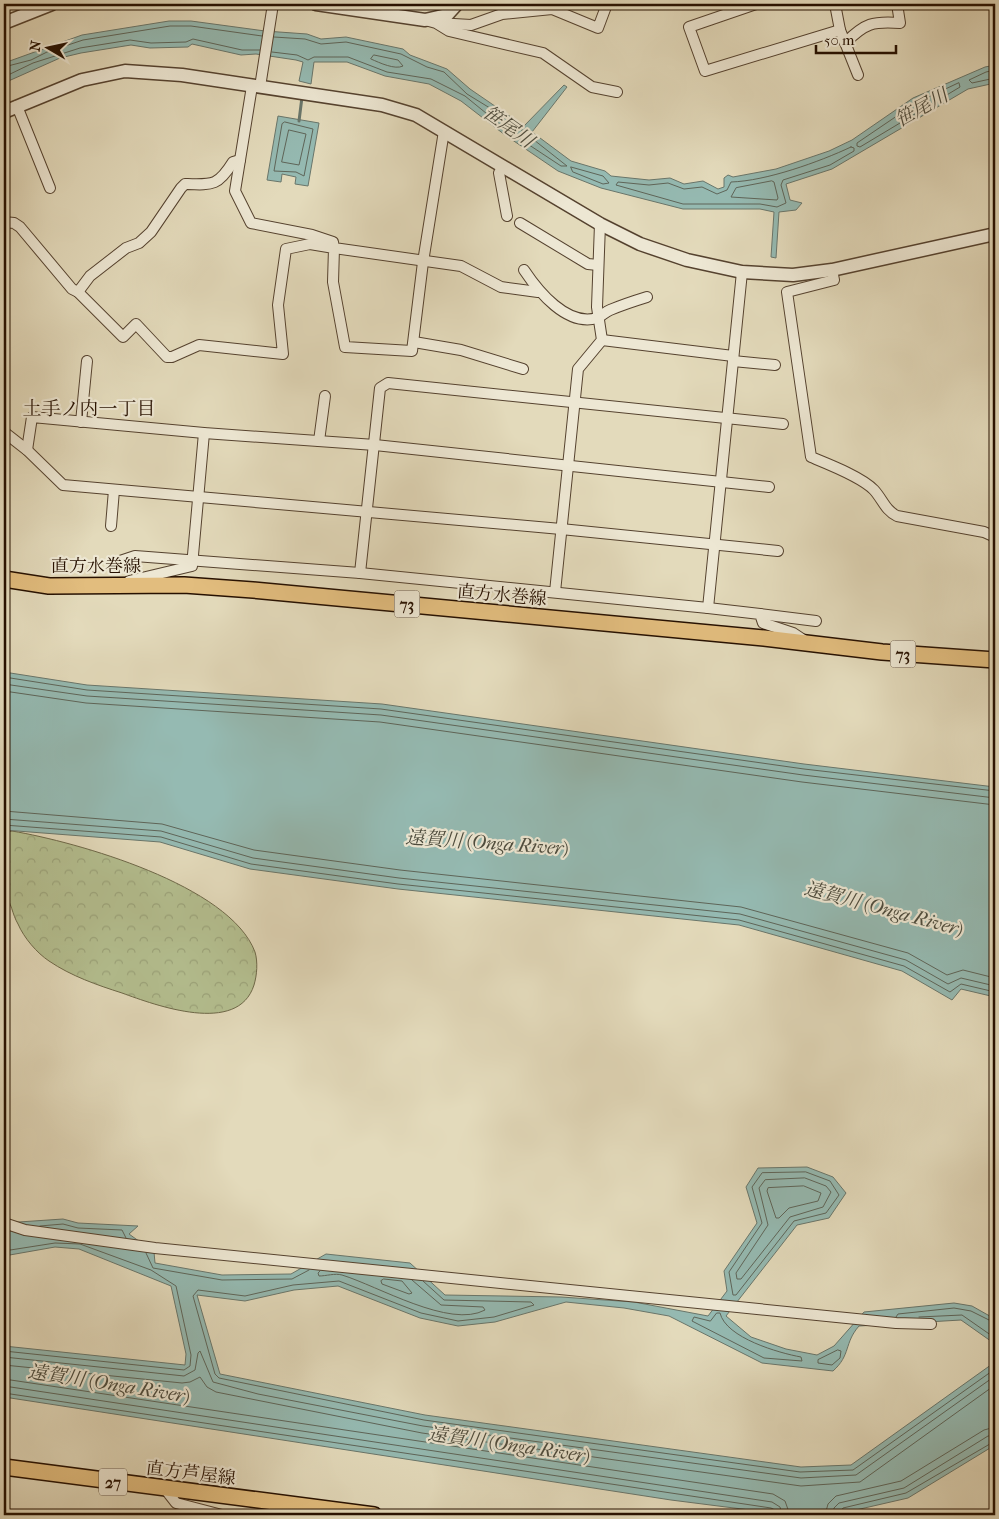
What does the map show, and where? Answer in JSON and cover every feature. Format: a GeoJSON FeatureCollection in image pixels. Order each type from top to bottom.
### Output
{"type":"FeatureCollection","features":[{"type":"Feature","properties":{"kind":"main road","name":"直方水巻線"},"geometry":{"type":"LineString","coordinates":[[4,579],[49,586],[184,585],[253,590],[882,652],[995,660]]}},
{"type":"Feature","properties":{"kind":"main road","name":"直方芦屋線"},"geometry":{"type":"LineString","coordinates":[[4,1467],[374,1515]]}},
{"type":"Feature","properties":{"kind":"street"},"geometry":{"type":"LineString","coordinates":[[4,22],[52,4]]}},
{"type":"Feature","properties":{"kind":"street"},"geometry":{"type":"LineString","coordinates":[[273,4],[235,191],[251,223],[312,234],[333,242],[332,282],[346,347],[412,351],[423,262],[444,131]]}},
{"type":"Feature","properties":{"kind":"street"},"geometry":{"type":"LineString","coordinates":[[316,4],[358,7],[430,22],[472,25],[502,14],[552,9],[598,28],[607,4]]}},
{"type":"Feature","properties":{"kind":"street"},"geometry":{"type":"LineString","coordinates":[[430,22],[447,15],[457,4]]}},
{"type":"Feature","properties":{"kind":"street"},"geometry":{"type":"LineString","coordinates":[[756,4],[689,27],[705,70],[840,30]]}},
{"type":"Feature","properties":{"kind":"street"},"geometry":{"type":"LineString","coordinates":[[835,4],[840,30],[858,75]]}},
{"type":"Feature","properties":{"kind":"street"},"geometry":{"type":"LineString","coordinates":[[845,43],[856,32],[877,21],[900,23],[897,4]]}},
{"type":"Feature","properties":{"kind":"street"},"geometry":{"type":"LineString","coordinates":[[430,22],[449,31],[543,53],[592,87],[617,92]]}},
{"type":"Feature","properties":{"kind":"street"},"geometry":{"type":"LineString","coordinates":[[4,112],[82,80],[124,71],[258,82],[382,105],[416,115],[600,224],[640,244],[687,260],[742,272],[793,275],[832,270],[995,234]]}},
{"type":"Feature","properties":{"kind":"street"},"geometry":{"type":"LineString","coordinates":[[16,106],[50,188]]}},
{"type":"Feature","properties":{"kind":"street"},"geometry":{"type":"LineString","coordinates":[[78,292],[90,276],[126,248],[139,242],[151,232],[185,184],[209,185],[218,182],[223,178],[233,162],[240,160]]}},
{"type":"Feature","properties":{"kind":"street"},"geometry":{"type":"LineString","coordinates":[[503,166],[499,173],[506,216]]}},
{"type":"Feature","properties":{"kind":"street"},"geometry":{"type":"LineString","coordinates":[[4,222],[14,223],[20,227],[72,289],[78,292],[123,337],[136,324],[167,357],[172,357],[199,345],[283,354],[278,305],[286,250],[310,244],[423,262],[461,266],[501,287],[538,292]]}},
{"type":"Feature","properties":{"kind":"street"},"geometry":{"type":"LineString","coordinates":[[520,223],[588,264],[598,265]]}},
{"type":"Feature","properties":{"kind":"street"},"geometry":{"type":"LineString","coordinates":[[555,592],[578,369],[602,340],[598,317],[600,224]]}},
{"type":"Feature","properties":{"kind":"street"},"geometry":{"type":"LineString","coordinates":[[524,270],[538,292],[553,304],[572,315],[585,319],[598,317],[607,310],[647,297]]}},
{"type":"Feature","properties":{"kind":"street"},"geometry":{"type":"LineString","coordinates":[[832,270],[834,280],[787,292],[811,457],[838,468],[874,489],[888,511],[897,516],[984,532],[995,537]]}},
{"type":"Feature","properties":{"kind":"street"},"geometry":{"type":"LineString","coordinates":[[708,608],[742,272]]}},
{"type":"Feature","properties":{"kind":"street"},"geometry":{"type":"LineString","coordinates":[[602,340],[775,365]]}},
{"type":"Feature","properties":{"kind":"street"},"geometry":{"type":"LineString","coordinates":[[414,342],[461,350],[523,369]]}},
{"type":"Feature","properties":{"kind":"street"},"geometry":{"type":"LineString","coordinates":[[81,422],[88,361]]}},
{"type":"Feature","properties":{"kind":"street"},"geometry":{"type":"LineString","coordinates":[[360,573],[376,445],[380,388],[388,383],[574,404],[727,417],[783,424]]}},
{"type":"Feature","properties":{"kind":"street"},"geometry":{"type":"LineString","coordinates":[[319,441],[325,396]]}},
{"type":"Feature","properties":{"kind":"street"},"geometry":{"type":"LineString","coordinates":[[27,450],[32,417],[204,433],[376,445],[769,487]]}},
{"type":"Feature","properties":{"kind":"street"},"geometry":{"type":"LineString","coordinates":[[4,432],[27,450],[63,485],[367,511],[778,551]]}},
{"type":"Feature","properties":{"kind":"street"},"geometry":{"type":"LineString","coordinates":[[106,586],[192,566],[204,433]]}},
{"type":"Feature","properties":{"kind":"street"},"geometry":{"type":"LineString","coordinates":[[111,526],[114,490]]}},
{"type":"Feature","properties":{"kind":"street"},"geometry":{"type":"LineString","coordinates":[[120,561],[135,556],[360,573],[708,608],[816,621]]}},
{"type":"Feature","properties":{"kind":"street"},"geometry":{"type":"LineString","coordinates":[[760,614],[763,623],[793,633],[810,645]]}},
{"type":"Feature","properties":{"kind":"street"},"geometry":{"type":"LineString","coordinates":[[4,1223],[25,1230],[155,1248],[896,1323],[931,1324]]}},
{"type":"Feature","properties":{"kind":"street"},"geometry":{"type":"LineString","coordinates":[[164,1489],[176,1503],[222,1515]]}},
{"type":"Feature","properties":{"kind":"green space"},"geometry":{"type":"Polygon","coordinates":[[[12,831],[74,845],[111,856],[184,887],[216,906],[240,928],[255,952],[257,964],[255,981],[245,1000],[231,1009],[214,1013],[194,1013],[174,1009],[154,1004],[75,976],[44,958],[27,940],[4,894],[4,833],[12,831]]]}},
{"type":"Feature","properties":{"kind":"water","name":"笹尾川"},"geometry":{"type":"Polygon","coordinates":[[[169,21],[191,21],[265,31],[307,34],[321,39],[346,37],[403,49],[410,55],[447,69],[470,89],[524,126],[564,85],[567,87],[532,132],[571,161],[605,171],[611,176],[649,180],[670,178],[684,184],[703,181],[718,189],[724,187],[724,178],[728,175],[733,177],[776,169],[829,151],[852,140],[913,98],[985,67],[995,65],[995,83],[968,89],[832,169],[786,184],[790,200],[802,203],[796,210],[779,212],[776,258],[771,257],[774,212],[760,209],[683,209],[601,188],[558,171],[505,135],[461,101],[429,84],[385,76],[347,62],[314,62],[311,84],[299,81],[303,62],[296,60],[256,54],[241,55],[192,44],[188,47],[150,48],[131,45],[60,58],[4,83],[4,63],[82,35],[169,21]]]}},
{"type":"Feature","properties":{"kind":"water"},"geometry":{"type":"Polygon","coordinates":[[[278,116],[319,123],[308,186],[295,184],[296,177],[282,174],[281,182],[267,180],[278,116]]]}},
{"type":"Feature","properties":{"kind":"water","name":"遠賀川 (Onga River)"},"geometry":{"type":"Polygon","coordinates":[[[4,672],[87,685],[382,704],[804,764],[995,787],[995,997],[961,989],[952,1000],[902,971],[739,925],[398,889],[250,869],[160,842],[4,830],[4,672]]]}},
{"type":"Feature","properties":{"kind":"water","name":"遠賀川 (Onga River)"},"geometry":{"type":"Polygon","coordinates":[[[807,1167],[833,1177],[846,1193],[829,1218],[797,1225],[726,1316],[751,1337],[786,1349],[817,1355],[834,1346],[864,1312],[954,1303],[972,1306],[995,1319],[995,1344],[961,1320],[859,1326],[851,1338],[843,1360],[833,1371],[762,1363],[669,1316],[624,1308],[566,1302],[495,1322],[458,1326],[420,1318],[338,1286],[294,1290],[245,1301],[197,1295],[220,1374],[425,1415],[801,1467],[851,1465],[995,1362],[995,1445],[908,1498],[834,1515],[789,1515],[671,1500],[4,1397],[4,1346],[185,1365],[186,1354],[171,1286],[79,1249],[55,1247],[4,1256],[4,1223],[63,1219],[78,1223],[138,1226],[129,1234],[154,1252],[155,1263],[222,1275],[291,1274],[326,1254],[410,1263],[445,1295],[561,1297],[634,1302],[708,1316],[727,1291],[724,1271],[757,1223],[746,1187],[758,1168],[807,1167]]]}},
{"type":"Feature","properties":{"kind":"waterway"},"geometry":{"type":"LineString","coordinates":[[299,121],[302,97]]}},
{"type":"Feature","properties":{"kind":"district","name":"土手ノ内一丁目"},"geometry":{"type":"Point","coordinates":[89,408]}}]}
